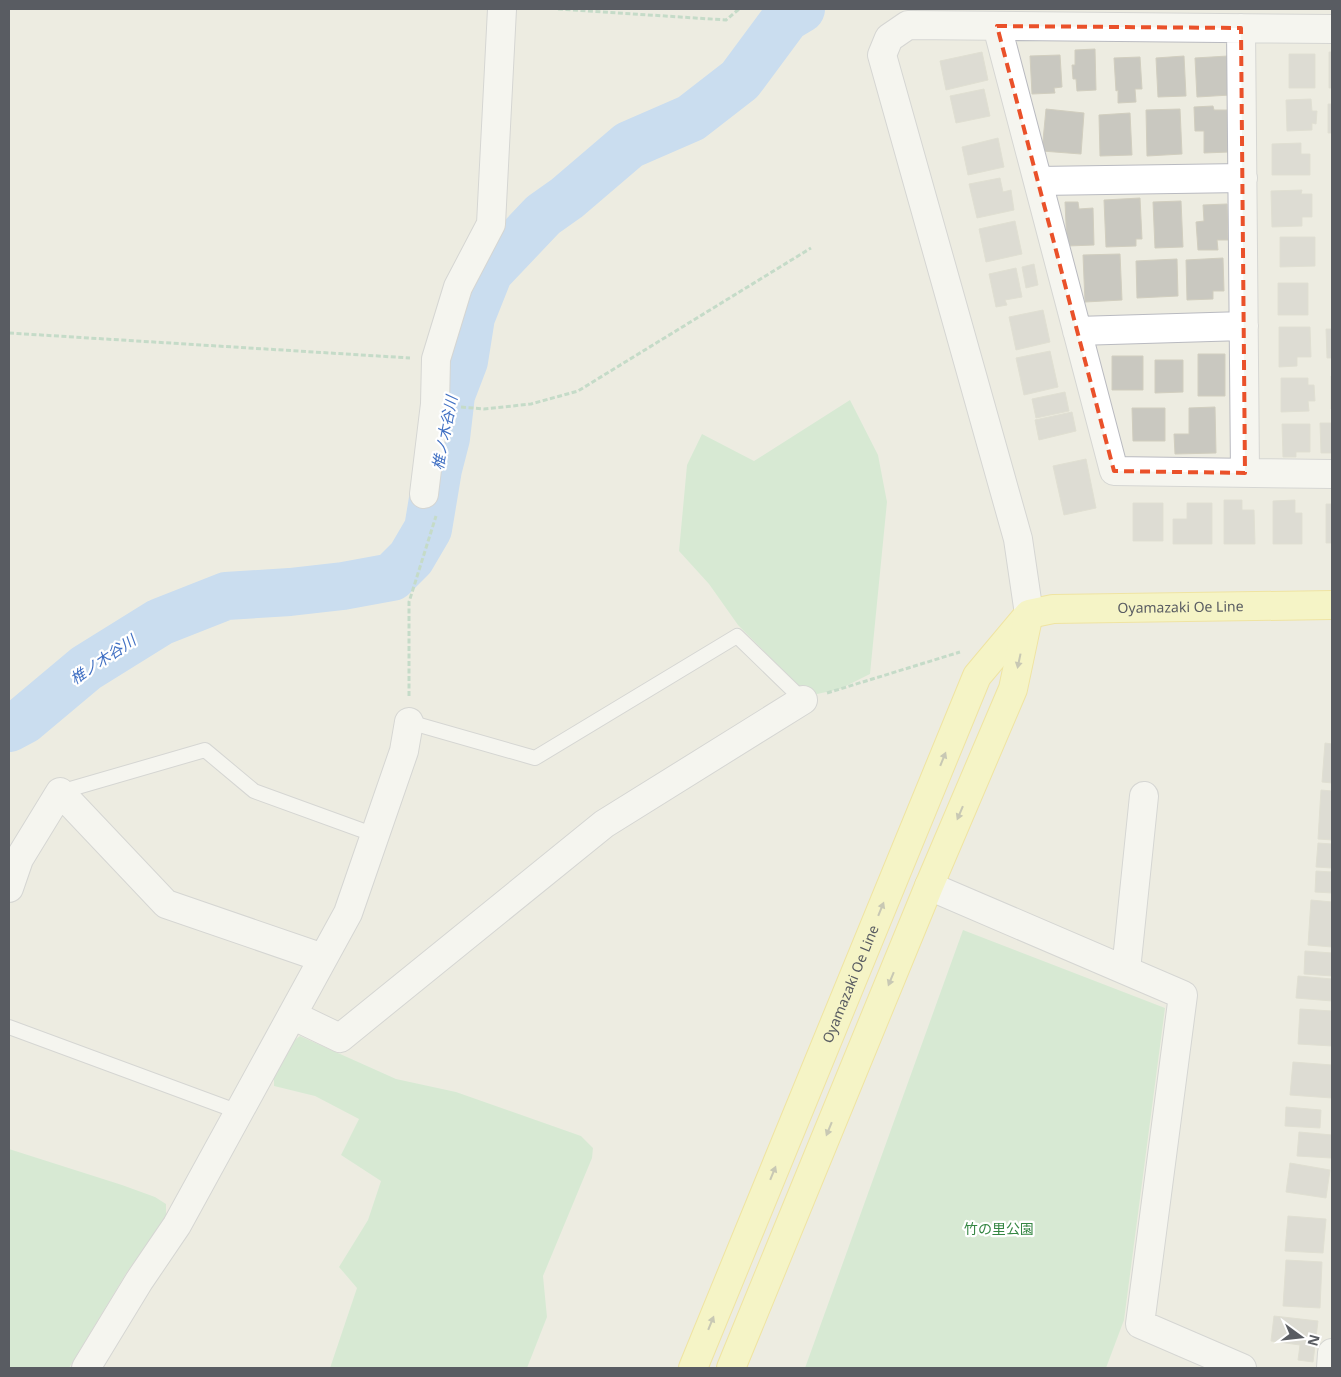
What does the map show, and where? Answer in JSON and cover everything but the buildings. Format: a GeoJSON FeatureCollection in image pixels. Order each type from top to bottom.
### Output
{"type":"FeatureCollection","features":[{"type":"Feature","properties":{"kind":"main road","name":"Oyamazaki Oe Line"},"geometry":{"type":"LineString","coordinates":[[693,1368],[977,676],[1029,614],[1053,609],[1332,604]]}},
{"type":"Feature","properties":{"kind":"main road"},"geometry":{"type":"LineString","coordinates":[[731,1368],[929,886],[1013,689],[1029,614]]}},
{"type":"Feature","properties":{"kind":"street"},"geometry":{"type":"LineString","coordinates":[[424,494],[435,404],[436,359],[458,287],[491,224],[502,9]]}},
{"type":"Feature","properties":{"kind":"street"},"geometry":{"type":"LineString","coordinates":[[1029,614],[1018,539],[882,55],[889,38],[908,25],[1332,29]]}},
{"type":"Feature","properties":{"kind":"street"},"geometry":{"type":"LineString","coordinates":[[997,26],[1114,471],[1332,474]]}},
{"type":"Feature","properties":{"kind":"street"},"geometry":{"type":"LineString","coordinates":[[1242,28],[1245,473]]}},
{"type":"Feature","properties":{"kind":"street"},"geometry":{"type":"LineString","coordinates":[[1038,181],[1243,178]]}},
{"type":"Feature","properties":{"kind":"street"},"geometry":{"type":"LineString","coordinates":[[1077,331],[1244,326]]}},
{"type":"Feature","properties":{"kind":"street"},"geometry":{"type":"LineString","coordinates":[[292,1015],[340,1038],[604,824],[803,700]]}},
{"type":"Feature","properties":{"kind":"street"},"geometry":{"type":"LineString","coordinates":[[86,1368],[139,1280],[177,1225],[348,913],[404,751],[409,722]]}},
{"type":"Feature","properties":{"kind":"street"},"geometry":{"type":"LineString","coordinates":[[9,888],[18,859],[60,792],[166,904],[323,958]]}},
{"type":"Feature","properties":{"kind":"street"},"geometry":{"type":"LineString","coordinates":[[1126,970],[1144,796]]}},
{"type":"Feature","properties":{"kind":"street"},"geometry":{"type":"LineString","coordinates":[[929,886],[1183,995],[1140,1324],[1242,1368]]}},
{"type":"Feature","properties":{"kind":"street"},"geometry":{"type":"LineString","coordinates":[[1331,1368],[1332,1353]]}},
{"type":"Feature","properties":{"kind":"lane"},"geometry":{"type":"LineString","coordinates":[[409,722],[535,758],[737,636],[803,700]]}},
{"type":"Feature","properties":{"kind":"lane"},"geometry":{"type":"LineString","coordinates":[[60,792],[205,750],[254,791],[375,834]]}},
{"type":"Feature","properties":{"kind":"lane"},"geometry":{"type":"LineString","coordinates":[[9,1027],[239,1112]]}},
{"type":"Feature","properties":{"kind":"path"},"geometry":{"type":"LineString","coordinates":[[558,9],[726,20],[738,9]]}},
{"type":"Feature","properties":{"kind":"path"},"geometry":{"type":"LineString","coordinates":[[435,404],[484,409],[531,404],[578,391],[811,248]]}},
{"type":"Feature","properties":{"kind":"path"},"geometry":{"type":"LineString","coordinates":[[9,333],[436,359]]}},
{"type":"Feature","properties":{"kind":"path"},"geometry":{"type":"LineString","coordinates":[[409,722],[410,602],[437,518],[424,494]]}},
{"type":"Feature","properties":{"kind":"path"},"geometry":{"type":"LineString","coordinates":[[803,700],[966,651]]}},
{"type":"Feature","properties":{"kind":"highlighted area"},"geometry":{"type":"Polygon","coordinates":[[[997,26],[1241,28],[1245,473],[1114,471],[997,26]]]}},
{"type":"Feature","properties":{"kind":"green space"},"geometry":{"type":"Polygon","coordinates":[[[850,400],[878,455],[887,502],[870,674],[840,689],[808,696],[738,625],[709,584],[679,551],[687,465],[702,434],[754,461],[850,400]]]}},
{"type":"Feature","properties":{"kind":"green space","name":"竹の里公園"},"geometry":{"type":"Polygon","coordinates":[[[963,930],[1165,1008],[1124,1320],[1106,1368],[805,1368],[963,930]]]}},
{"type":"Feature","properties":{"kind":"green space"},"geometry":{"type":"Polygon","coordinates":[[[300,1036],[396,1079],[456,1092],[581,1136],[593,1148],[592,1158],[543,1276],[547,1317],[527,1368],[330,1368],[357,1288],[339,1267],[368,1220],[381,1181],[341,1155],[359,1119],[315,1096],[274,1086],[274,1073],[289,1044],[300,1036]]]}},
{"type":"Feature","properties":{"kind":"green space"},"geometry":{"type":"Polygon","coordinates":[[[9,1149],[122,1185],[155,1197],[166,1204],[166,1216],[127,1272],[69,1368],[9,1368],[9,1149]]]}},
{"type":"Feature","properties":{"kind":"waterway","name":"椎ノ木谷川"},"geometry":{"type":"LineString","coordinates":[[9,728],[24,720],[86,668],[160,622],[226,596],[343,586],[392,577],[411,558],[428,529],[438,469],[446,438],[451,395],[464,361],[471,317],[489,272],[543,215],[567,198],[629,145],[691,118],[740,80],[786,18],[801,9]]}}]}
